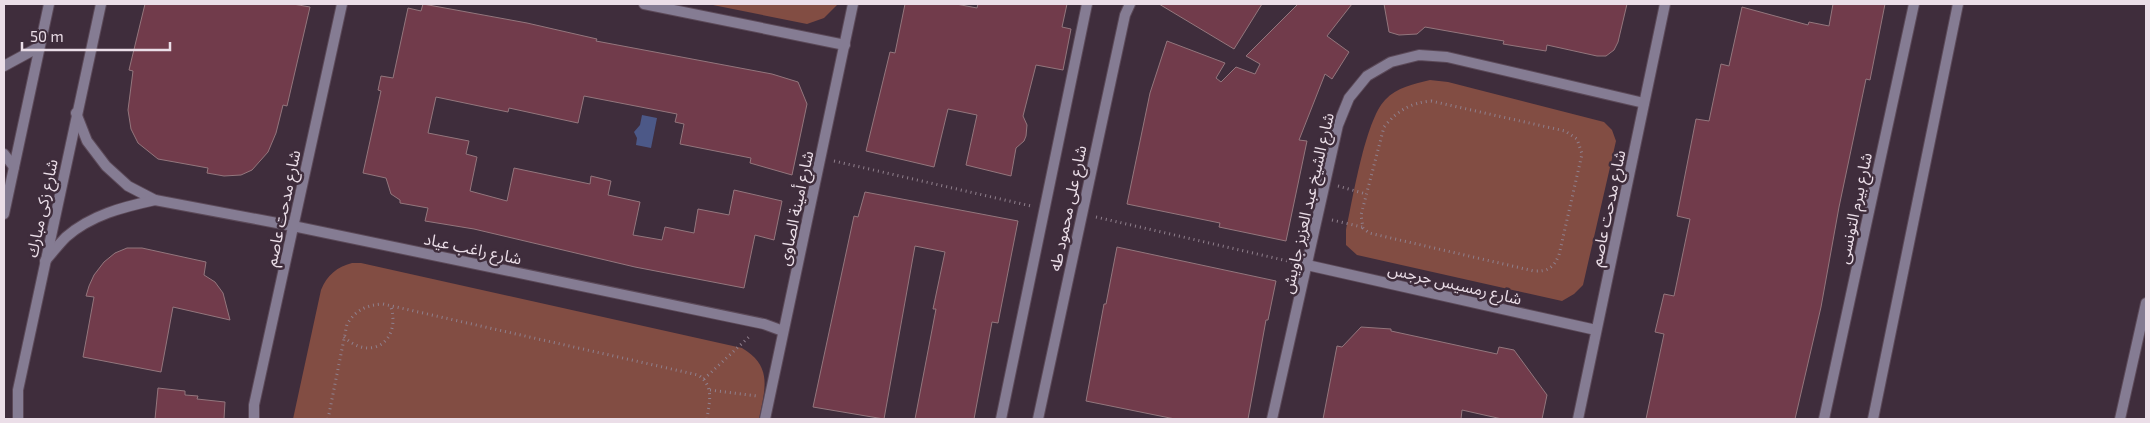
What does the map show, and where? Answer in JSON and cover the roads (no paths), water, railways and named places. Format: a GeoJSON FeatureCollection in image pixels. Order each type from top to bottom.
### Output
{"type":"FeatureCollection","features":[{"type":"Feature","properties":{"kind":"street"},"geometry":{"type":"LineString","coordinates":[[4,214],[49,4]]}},
{"type":"Feature","properties":{"kind":"street","name":"شارع زكى مبارك"},"geometry":{"type":"LineString","coordinates":[[18,419],[18,390],[76,113],[101,4]]}},
{"type":"Feature","properties":{"kind":"street","name":"شارع مدحت عاصم"},"geometry":{"type":"LineString","coordinates":[[254,419],[254,405],[342,4]]}},
{"type":"Feature","properties":{"kind":"street"},"geometry":{"type":"LineString","coordinates":[[644,4],[845,45]]}},
{"type":"Feature","properties":{"kind":"street","name":"شارع أمينة الصاوى"},"geometry":{"type":"LineString","coordinates":[[766,419],[853,4]]}},
{"type":"Feature","properties":{"kind":"street","name":"شارع على محمود طه"},"geometry":{"type":"LineString","coordinates":[[1001,419],[1087,4]]}},
{"type":"Feature","properties":{"kind":"street","name":"شارع على محمود طه"},"geometry":{"type":"LineString","coordinates":[[1038,419],[1125,15],[1130,4]]}},
{"type":"Feature","properties":{"kind":"street","name":"شارع مدحت عاصم"},"geometry":{"type":"LineString","coordinates":[[1578,419],[1665,4]]}},
{"type":"Feature","properties":{"kind":"street","name":"شارع بيرم التونسى"},"geometry":{"type":"LineString","coordinates":[[1824,419],[1914,4]]}},
{"type":"Feature","properties":{"kind":"street"},"geometry":{"type":"LineString","coordinates":[[1873,419],[1958,4]]}},
{"type":"Feature","properties":{"kind":"street"},"geometry":{"type":"LineString","coordinates":[[4,66],[39,47]]}},
{"type":"Feature","properties":{"kind":"street","name":"شارع الشيخ عبد العزيز جاويش"},"geometry":{"type":"LineString","coordinates":[[1272,419],[1338,124],[1349,98],[1367,76],[1391,62],[1419,55],[1447,57],[1644,103]]}},
{"type":"Feature","properties":{"kind":"street","name":"شارع راغب عياد"},"geometry":{"type":"LineString","coordinates":[[76,113],[87,141],[106,166],[128,186],[155,200],[294,226],[764,324],[784,331]]}},
{"type":"Feature","properties":{"kind":"street"},"geometry":{"type":"LineString","coordinates":[[4,154],[14,167]]}},
{"type":"Feature","properties":{"kind":"street","name":"شارع راغب عياد"},"geometry":{"type":"LineString","coordinates":[[45,260],[66,237],[93,219],[123,207],[155,200]]}},
{"type":"Feature","properties":{"kind":"street","name":"شارع رمسيس جرجس"},"geometry":{"type":"LineString","coordinates":[[1307,265],[1596,330]]}},
{"type":"Feature","properties":{"kind":"street"},"geometry":{"type":"LineString","coordinates":[[2120,419],[2146,304]]}},
{"type":"Feature","properties":{"kind":"water"},"geometry":{"type":"Polygon","coordinates":[[[642,115],[657,118],[651,148],[636,145],[637,138],[634,132],[640,125],[642,115]]]}}]}
